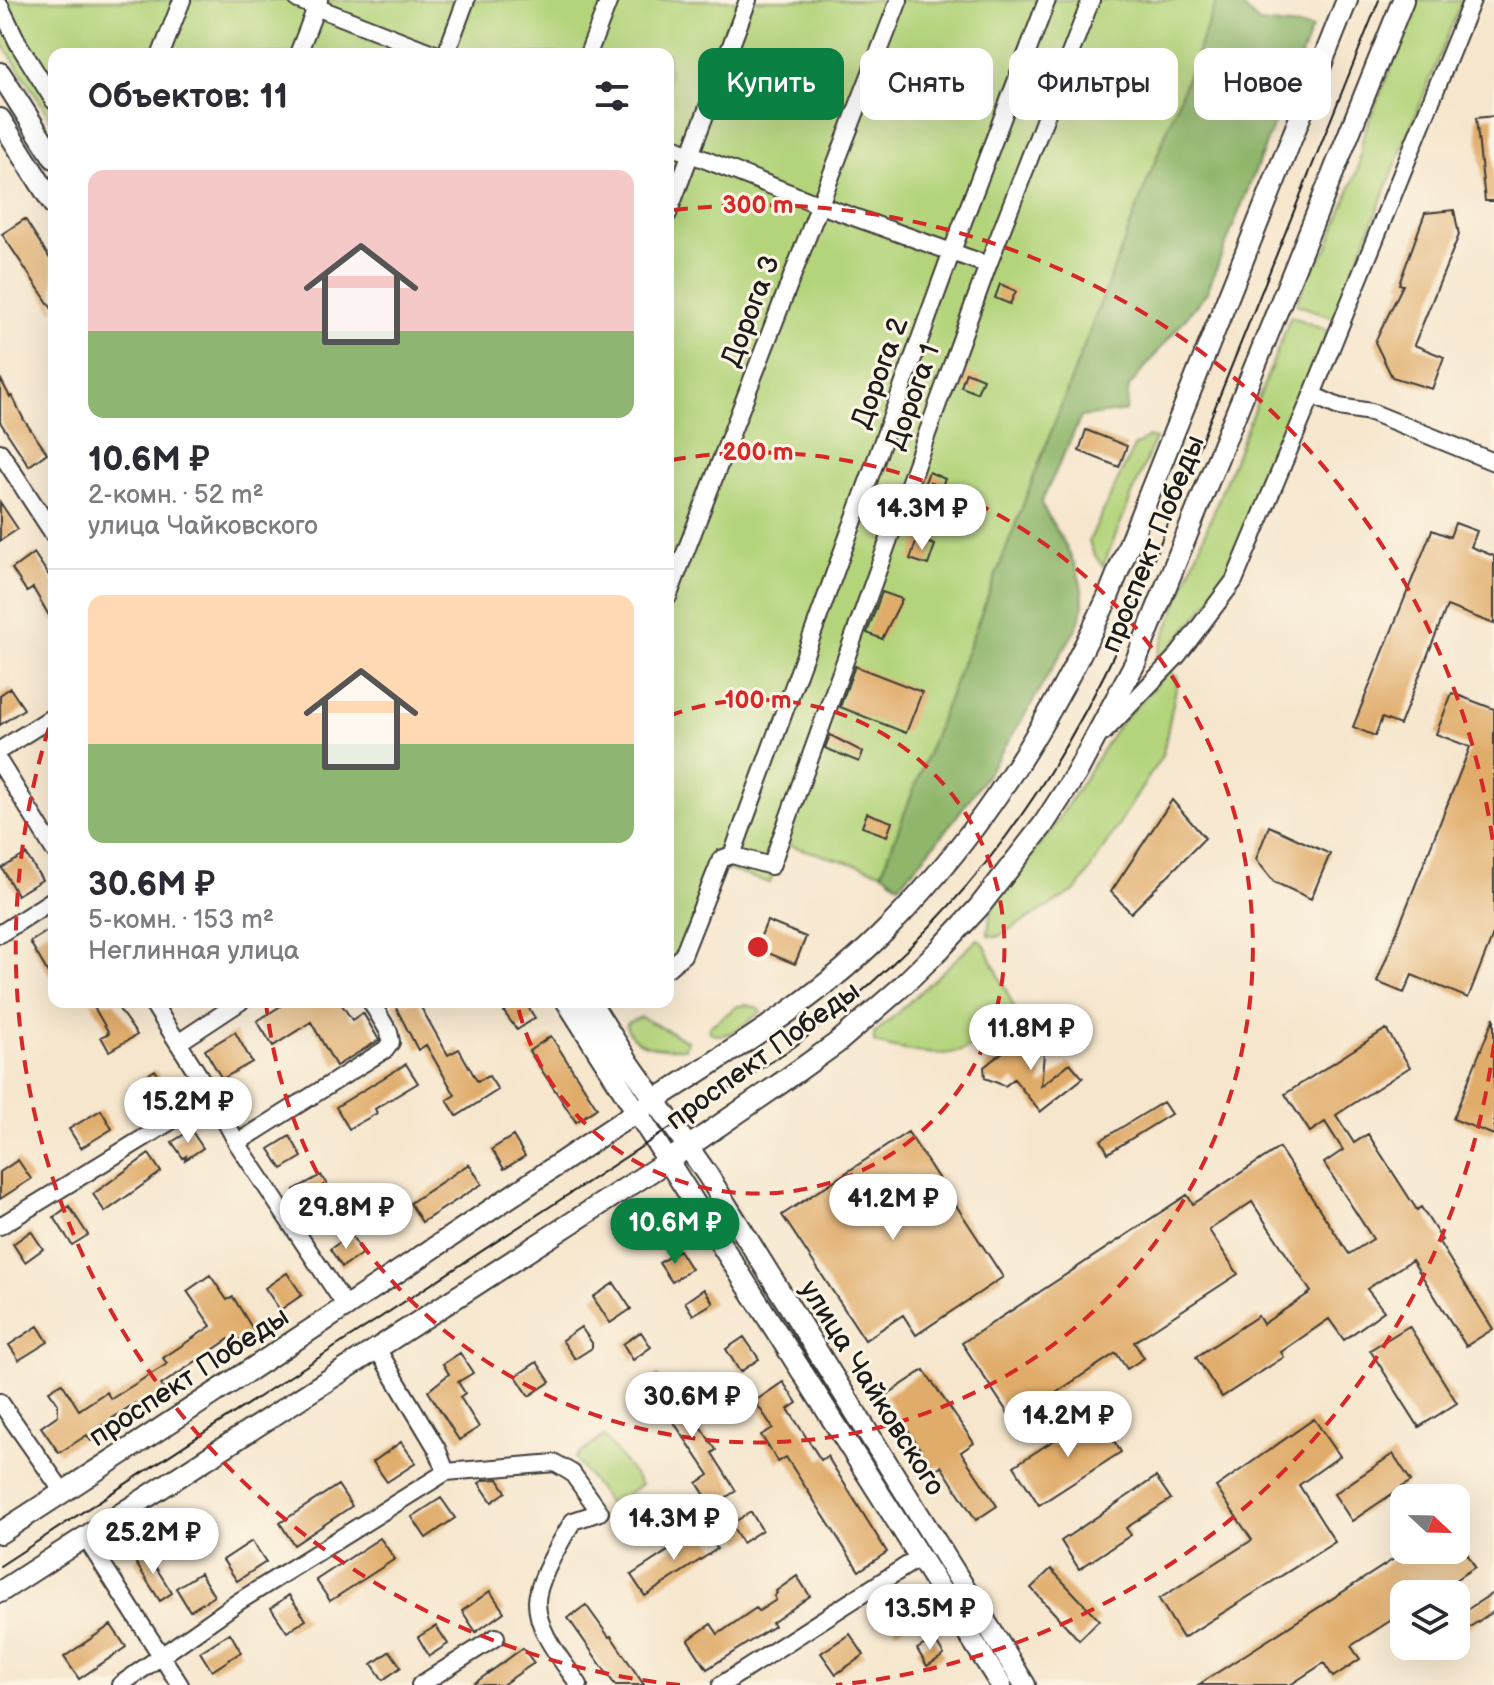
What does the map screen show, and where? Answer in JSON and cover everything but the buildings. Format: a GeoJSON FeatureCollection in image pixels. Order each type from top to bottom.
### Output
{"type":"FeatureCollection","features":[{"type":"Feature","properties":{"kind":"main road","name":"проспект Победы"},"geometry":{"type":"LineString","coordinates":[[0,1533],[347,1308],[801,1004],[854,961],[936,876],[1009,782],[1060,697],[1108,597],[1347,0]]}},
{"type":"Feature","properties":{"kind":"main road","name":"проспект Победы"},"geometry":{"type":"LineString","coordinates":[[0,1592],[669,1160],[837,1043],[941,948],[1015,863],[1043,825],[1094,743],[1135,663],[1403,0]]}},
{"type":"Feature","properties":{"kind":"main road"},"geometry":{"type":"LineString","coordinates":[[0,73],[48,149]]}},
{"type":"Feature","properties":{"kind":"main road"},"geometry":{"type":"LineString","coordinates":[[0,119],[6,142],[48,197]]}},
{"type":"Feature","properties":{"kind":"main road","name":"улица Чайковского"},"geometry":{"type":"LineString","coordinates":[[572,1008],[646,1105],[688,1146],[1025,1685]]}},
{"type":"Feature","properties":{"kind":"main road","name":"улица Чайковского"},"geometry":{"type":"LineString","coordinates":[[593,1008],[646,1105],[669,1160],[1001,1685]]}},
{"type":"Feature","properties":{"kind":"street"},"geometry":{"type":"LineString","coordinates":[[163,48],[182,0]]}},
{"type":"Feature","properties":{"kind":"street"},"geometry":{"type":"LineString","coordinates":[[298,0],[317,4],[421,48]]}},
{"type":"Feature","properties":{"kind":"street"},"geometry":{"type":"LineString","coordinates":[[448,48],[466,0]]}},
{"type":"Feature","properties":{"kind":"street"},"geometry":{"type":"LineString","coordinates":[[590,48],[609,0]]}},
{"type":"Feature","properties":{"kind":"street"},"geometry":{"type":"LineString","coordinates":[[674,198],[748,0]]}},
{"type":"Feature","properties":{"kind":"street","name":"Дорога 3"},"geometry":{"type":"LineString","coordinates":[[674,582],[899,0]]}},
{"type":"Feature","properties":{"kind":"street","name":"Дорога 2"},"geometry":{"type":"LineString","coordinates":[[674,963],[683,955],[721,859],[732,855],[1047,0]]}},
{"type":"Feature","properties":{"kind":"street","name":"Дорога 1"},"geometry":{"type":"LineString","coordinates":[[732,855],[771,866],[988,265],[1091,0]]}},
{"type":"Feature","properties":{"kind":"street"},"geometry":{"type":"LineString","coordinates":[[1094,743],[1178,655],[1234,581],[1472,0]]}},
{"type":"Feature","properties":{"kind":"street"},"geometry":{"type":"LineString","coordinates":[[300,48],[317,4]]}},
{"type":"Feature","properties":{"kind":"street"},"geometry":{"type":"LineString","coordinates":[[0,6],[19,45],[48,91]]}},
{"type":"Feature","properties":{"kind":"street"},"geometry":{"type":"LineString","coordinates":[[674,147],[820,205],[988,265]]}},
{"type":"Feature","properties":{"kind":"street"},"geometry":{"type":"LineString","coordinates":[[1312,395],[1339,407],[1371,412],[1494,462]]}},
{"type":"Feature","properties":{"kind":"street"},"geometry":{"type":"LineString","coordinates":[[0,452],[48,526]]}},
{"type":"Feature","properties":{"kind":"street"},"geometry":{"type":"LineString","coordinates":[[0,750],[48,720]]}},
{"type":"Feature","properties":{"kind":"street"},"geometry":{"type":"LineString","coordinates":[[0,763],[48,840]]}},
{"type":"Feature","properties":{"kind":"street"},"geometry":{"type":"LineString","coordinates":[[0,934],[48,903]]}},
{"type":"Feature","properties":{"kind":"street"},"geometry":{"type":"LineString","coordinates":[[156,1008],[212,1096],[237,1143],[347,1308]]}},
{"type":"Feature","properties":{"kind":"street"},"geometry":{"type":"LineString","coordinates":[[178,1043],[231,1008]]}},
{"type":"Feature","properties":{"kind":"street"},"geometry":{"type":"LineString","coordinates":[[237,1143],[386,1049],[391,1042],[389,1032],[375,1008]]}},
{"type":"Feature","properties":{"kind":"street"},"geometry":{"type":"LineString","coordinates":[[0,1226],[212,1096]]}},
{"type":"Feature","properties":{"kind":"street"},"geometry":{"type":"LineString","coordinates":[[376,1347],[437,1449],[446,1472]]}},
{"type":"Feature","properties":{"kind":"street"},"geometry":{"type":"LineString","coordinates":[[0,1402],[63,1492]]}},
{"type":"Feature","properties":{"kind":"street"},"geometry":{"type":"LineString","coordinates":[[120,1685],[251,1593],[446,1472],[555,1463],[572,1473],[600,1512],[573,1521],[556,1548],[537,1601],[546,1636],[579,1685]]}},
{"type":"Feature","properties":{"kind":"street"},"geometry":{"type":"LineString","coordinates":[[85,1537],[180,1685]]}},
{"type":"Feature","properties":{"kind":"street"},"geometry":{"type":"LineString","coordinates":[[721,1685],[920,1557]]}},
{"type":"Feature","properties":{"kind":"street"},"geometry":{"type":"LineString","coordinates":[[420,1685],[496,1637]]}},
{"type":"Feature","properties":{"kind":"green space"},"geometry":{"type":"Polygon","coordinates":[[[0,0],[1217,0],[1199,48],[1194,48],[1194,60],[1178,102],[1178,48],[1009,48],[1009,120],[1171,120],[882,872],[784,844],[770,883],[721,868],[683,973],[674,978],[674,48],[48,48],[48,115],[0,39],[0,0]]]}},
{"type":"Feature","properties":{"kind":"green space"},"geometry":{"type":"Polygon","coordinates":[[[1217,0],[1236,0],[1259,23],[1312,28],[1304,48],[1199,48],[1217,0]]]}},
{"type":"Feature","properties":{"kind":"green space"},"geometry":{"type":"Polygon","coordinates":[[[1418,0],[1462,0],[1334,318],[1296,304],[1309,273],[1326,251],[1359,166],[1363,136],[1418,0]]]}},
{"type":"Feature","properties":{"kind":"green space"},"geometry":{"type":"Polygon","coordinates":[[[1194,60],[1194,120],[1275,120],[1207,292],[1129,387],[1126,411],[1081,417],[1041,503],[1079,577],[1083,604],[1075,630],[1018,727],[981,782],[942,835],[899,885],[882,872],[1171,120],[1178,120],[1178,102],[1194,60]]]}},
{"type":"Feature","properties":{"kind":"green space"},"geometry":{"type":"Polygon","coordinates":[[[1291,316],[1328,331],[1228,574],[1218,592],[1151,670],[1291,316]]]}},
{"type":"Feature","properties":{"kind":"green space"},"geometry":{"type":"Polygon","coordinates":[[[1148,437],[1155,439],[1103,566],[1089,541],[1134,447],[1148,437]]]}},
{"type":"Feature","properties":{"kind":"green space"},"geometry":{"type":"Polygon","coordinates":[[[1169,670],[1178,678],[1163,754],[1078,889],[997,937],[988,935],[990,915],[996,902],[1054,826],[1117,727],[1169,670]]]}},
{"type":"Feature","properties":{"kind":"green space"},"geometry":{"type":"Polygon","coordinates":[[[978,939],[984,944],[1016,1011],[979,1041],[958,1052],[930,1054],[874,1042],[874,1034],[978,939]]]}},
{"type":"Feature","properties":{"kind":"green space"},"geometry":{"type":"Polygon","coordinates":[[[738,1006],[759,1008],[761,1012],[729,1033],[722,1035],[709,1031],[710,1026],[738,1006]]]}},
{"type":"Feature","properties":{"kind":"green space"},"geometry":{"type":"Polygon","coordinates":[[[641,1017],[688,1041],[685,1048],[641,1043],[629,1032],[626,1023],[641,1017]]]}},
{"type":"Feature","properties":{"kind":"green space"},"geometry":{"type":"Polygon","coordinates":[[[604,1436],[641,1484],[611,1507],[575,1458],[604,1436]]]}},
{"type":"Feature","properties":{"kind":"tram line"},"geometry":{"type":"LineString","coordinates":[[0,1566],[794,1047],[849,1003],[944,912],[1023,813],[1091,701],[1122,638],[1379,0]]}}]}
